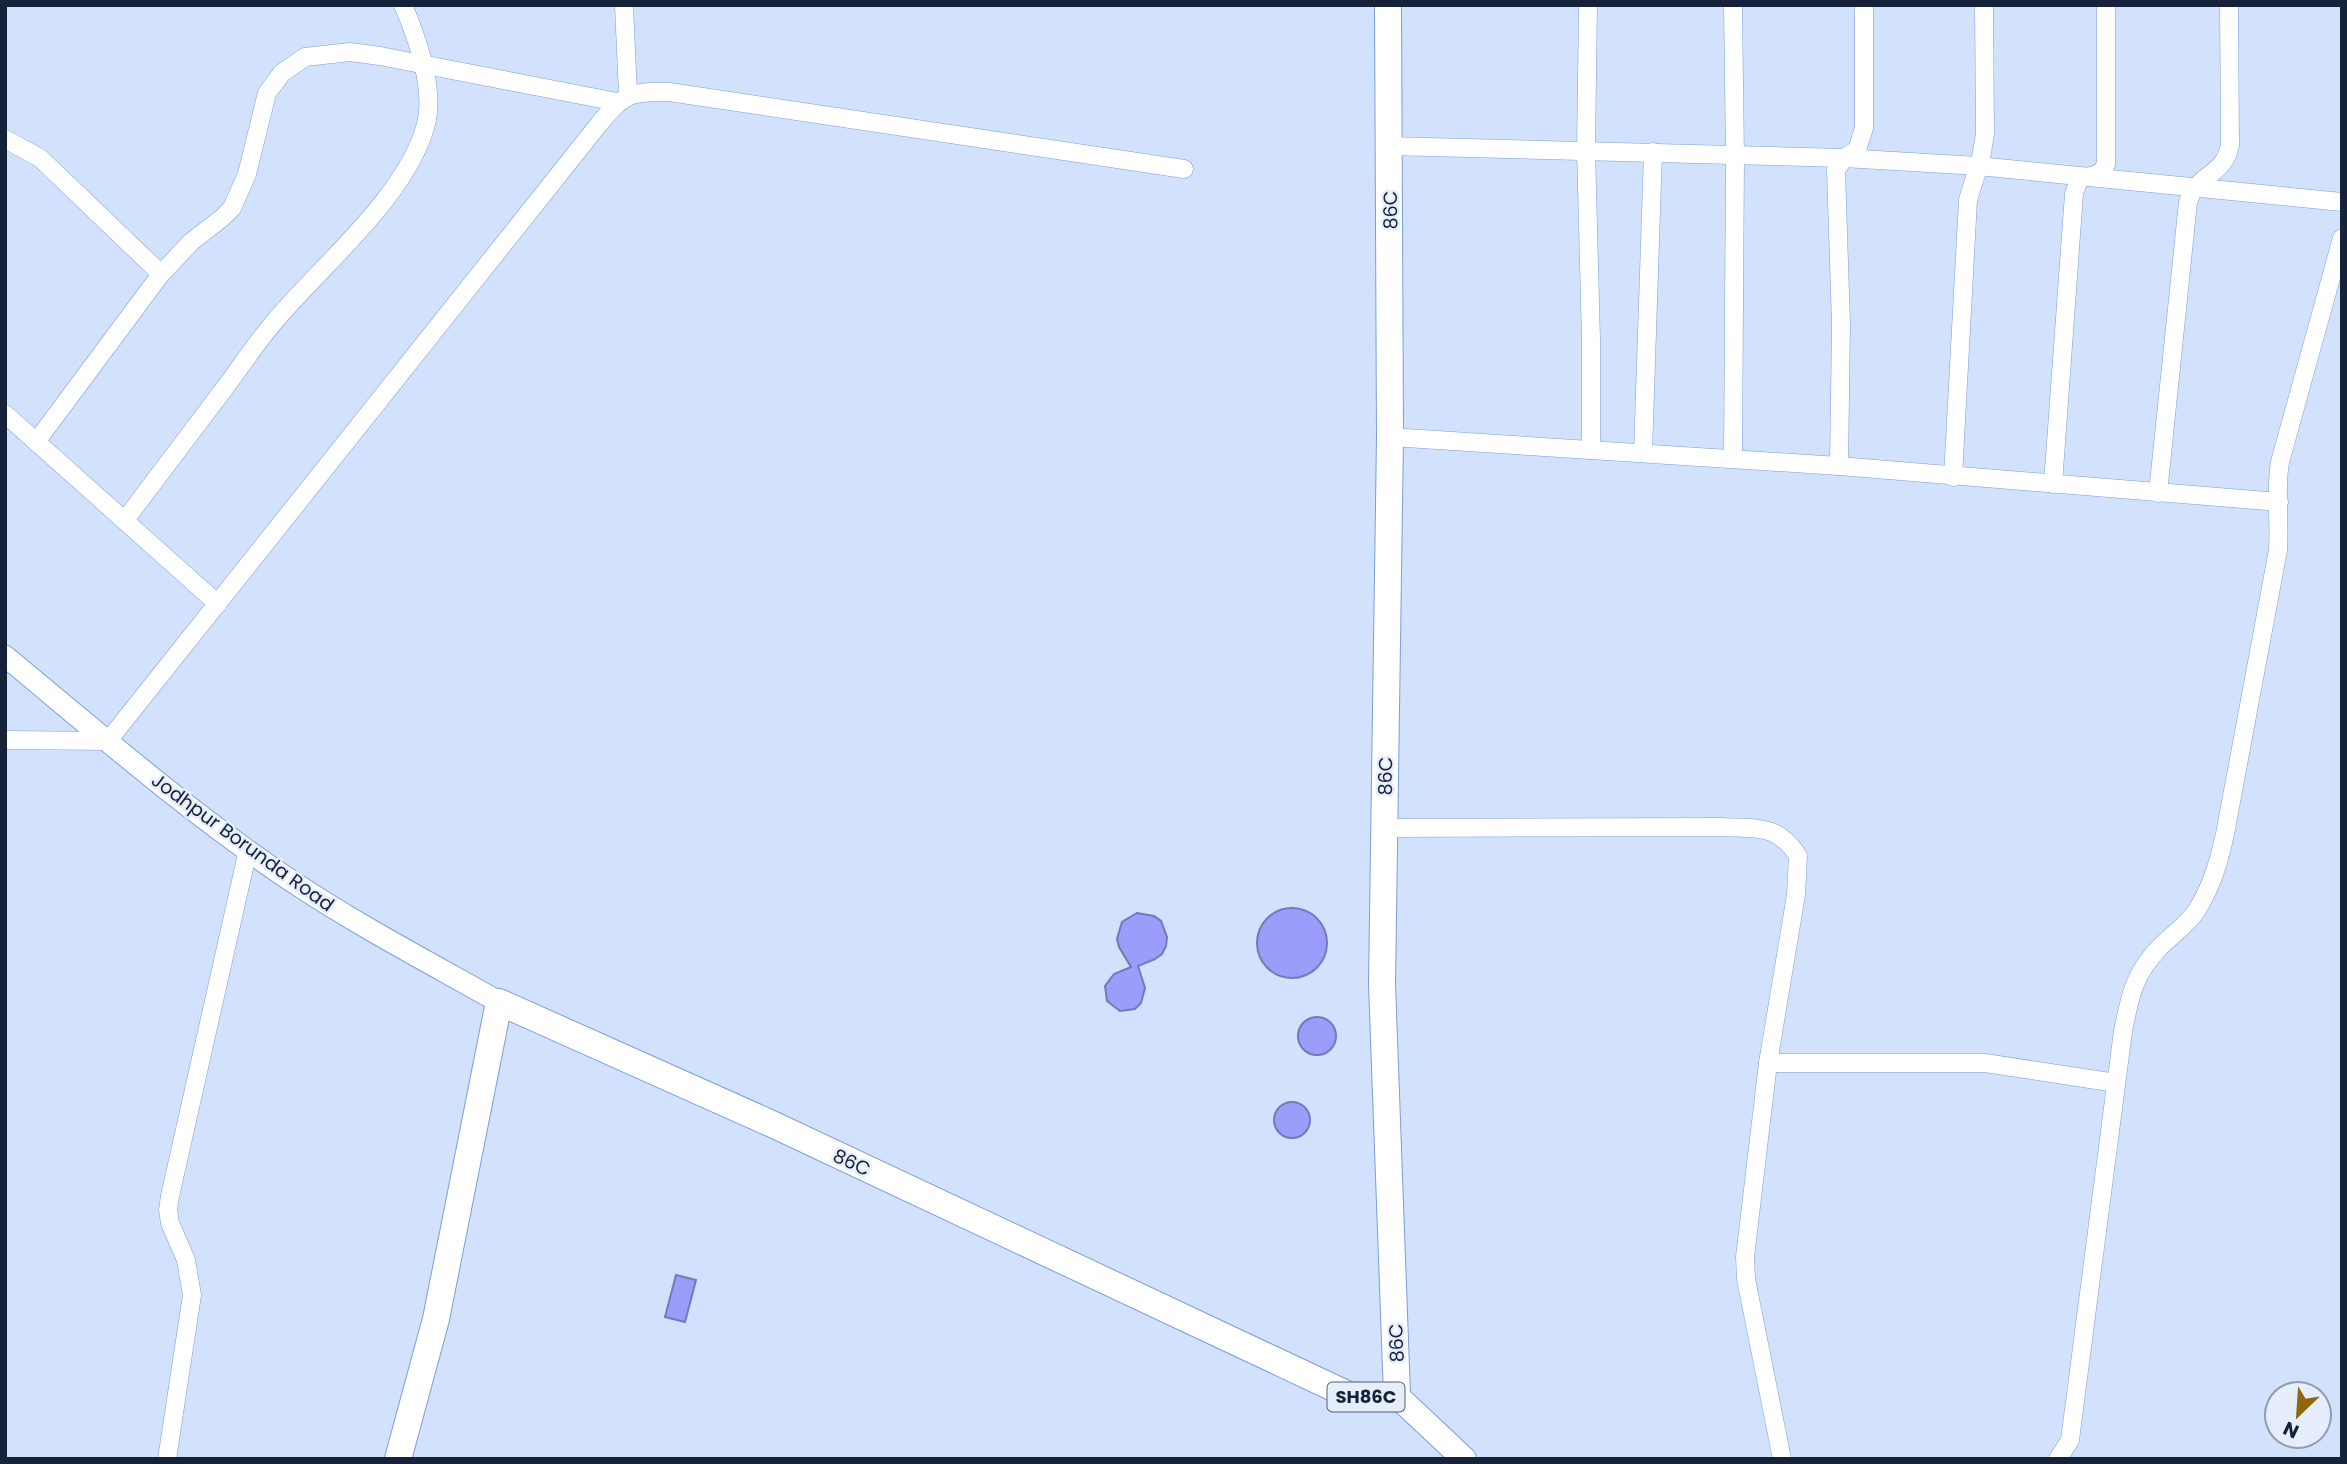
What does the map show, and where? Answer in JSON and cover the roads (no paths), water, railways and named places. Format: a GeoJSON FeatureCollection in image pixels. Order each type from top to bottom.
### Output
{"type":"FeatureCollection","features":[{"type":"Feature","properties":{"kind":"main road","name":"86C"},"geometry":{"type":"LineString","coordinates":[[499,1002],[772,1124],[1355,1398],[1397,1396],[1382,984],[1390,436],[1388,5]]}},
{"type":"Feature","properties":{"kind":"main road"},"geometry":{"type":"LineString","coordinates":[[398,1459],[436,1319],[499,1002]]}},
{"type":"Feature","properties":{"kind":"main road"},"geometry":{"type":"LineString","coordinates":[[1397,1396],[1464,1459]]}},
{"type":"Feature","properties":{"kind":"street"},"geometry":{"type":"LineString","coordinates":[[125,520],[275,321],[359,229],[403,175],[417,150],[427,121],[428,93],[411,23],[403,5]]}},
{"type":"Feature","properties":{"kind":"street"},"geometry":{"type":"LineString","coordinates":[[5,740],[108,741],[623,99],[624,5]]}},
{"type":"Feature","properties":{"kind":"street"},"geometry":{"type":"LineString","coordinates":[[1588,5],[1586,150],[1591,450]]}},
{"type":"Feature","properties":{"kind":"street"},"geometry":{"type":"LineString","coordinates":[[1733,5],[1733,459]]}},
{"type":"Feature","properties":{"kind":"street"},"geometry":{"type":"LineString","coordinates":[[1839,466],[1841,324],[1836,170],[1844,158],[1857,149],[1864,128],[1864,5]]}},
{"type":"Feature","properties":{"kind":"street"},"geometry":{"type":"LineString","coordinates":[[1953,477],[1968,200],[1985,134],[1984,5]]}},
{"type":"Feature","properties":{"kind":"street"},"geometry":{"type":"LineString","coordinates":[[2053,484],[2074,194],[2079,179],[2098,175],[2106,164],[2106,5]]}},
{"type":"Feature","properties":{"kind":"street"},"geometry":{"type":"LineString","coordinates":[[2158,493],[2188,202],[2195,188],[2216,171],[2227,157],[2230,145],[2229,5]]}},
{"type":"Feature","properties":{"kind":"street"},"geometry":{"type":"LineString","coordinates":[[36,442],[161,274],[191,242],[232,208],[247,174],[267,93],[282,73],[305,57],[349,52],[623,99],[642,92],[669,92],[1184,169]]}},
{"type":"Feature","properties":{"kind":"street"},"geometry":{"type":"LineString","coordinates":[[5,139],[40,159],[161,274]]}},
{"type":"Feature","properties":{"kind":"street"},"geometry":{"type":"LineString","coordinates":[[1389,146],[1844,158],[1978,166],[2342,202]]}},
{"type":"Feature","properties":{"kind":"street"},"geometry":{"type":"LineString","coordinates":[[1643,453],[1653,152]]}},
{"type":"Feature","properties":{"kind":"street"},"geometry":{"type":"LineString","coordinates":[[2059,1459],[2070,1440],[2116,1083],[2131,990],[2158,948],[2187,924],[2216,873],[2278,550],[2277,482],[2280,462],[2342,237]]}},
{"type":"Feature","properties":{"kind":"street"},"geometry":{"type":"LineString","coordinates":[[5,414],[218,604]]}},
{"type":"Feature","properties":{"kind":"street"},"geometry":{"type":"LineString","coordinates":[[1390,436],[1839,466],[2279,502]]}},
{"type":"Feature","properties":{"kind":"street","name":"Jodhpur Borunda Road"},"geometry":{"type":"LineString","coordinates":[[5,656],[184,805],[292,882],[353,920],[499,1002]]}},
{"type":"Feature","properties":{"kind":"street"},"geometry":{"type":"LineString","coordinates":[[1385,828],[1721,828],[1773,831],[1785,838],[1798,856],[1799,868],[1769,1063],[1745,1257],[1746,1279],[1782,1459]]}},
{"type":"Feature","properties":{"kind":"street"},"geometry":{"type":"LineString","coordinates":[[167,1459],[192,1296],[186,1260],[170,1223],[169,1203],[248,850]]}},
{"type":"Feature","properties":{"kind":"street"},"geometry":{"type":"LineString","coordinates":[[1769,1063],[1985,1063],[2116,1083]]}}]}
